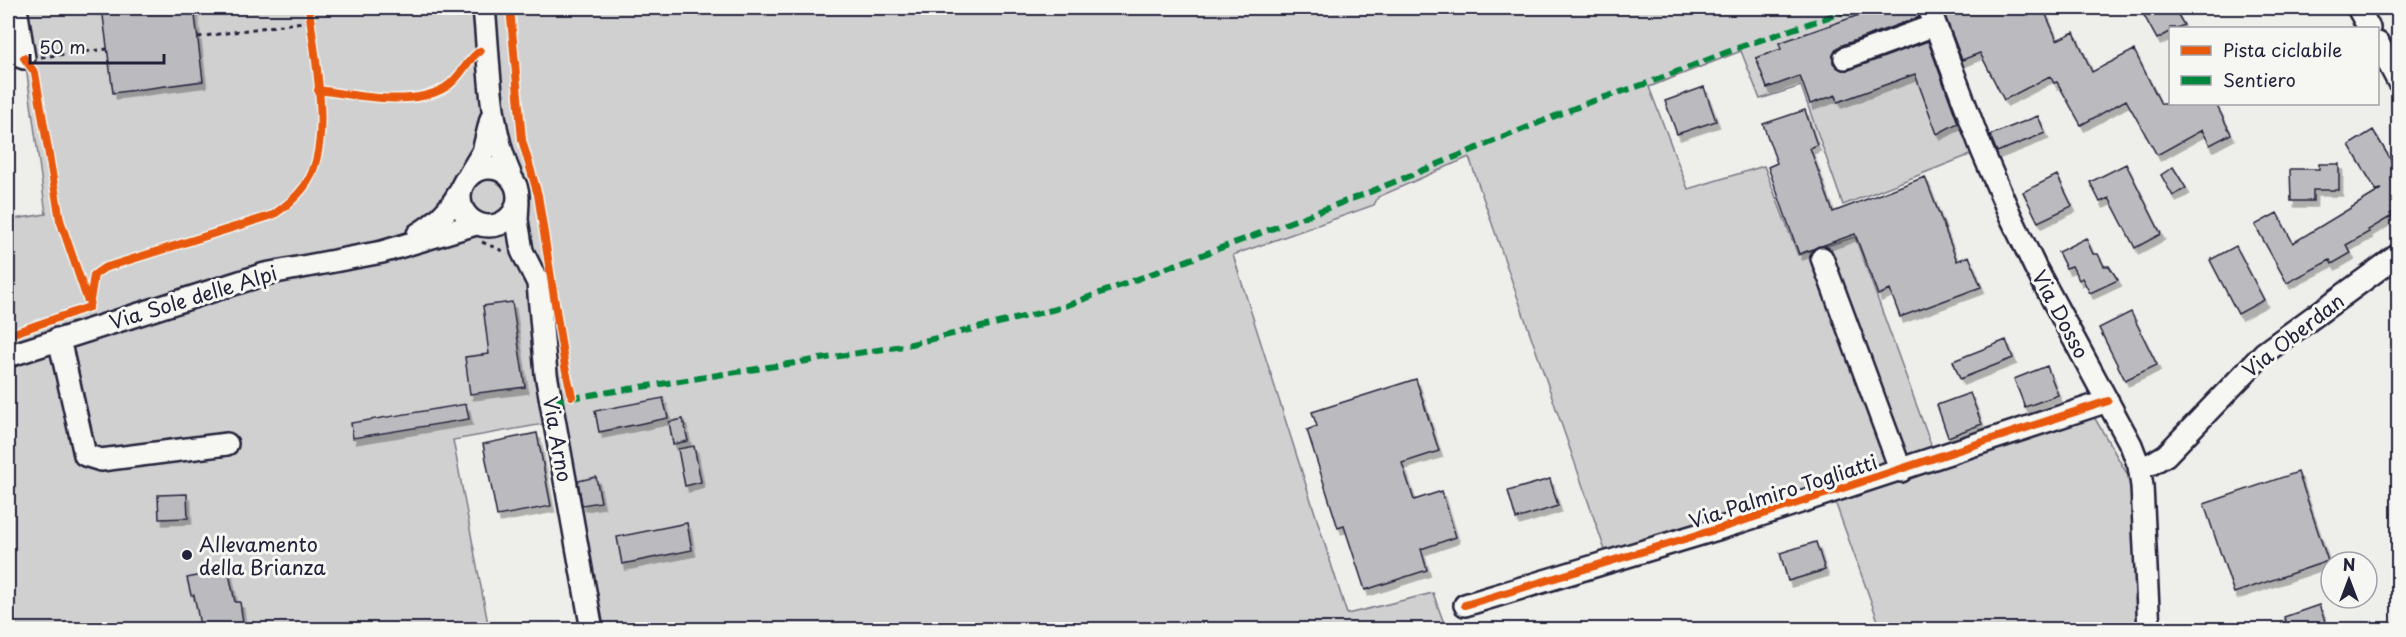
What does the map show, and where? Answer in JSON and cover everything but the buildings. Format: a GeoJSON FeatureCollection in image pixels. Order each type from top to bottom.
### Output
{"type":"FeatureCollection","features":[{"type":"Feature","properties":{"kind":"street"},"geometry":{"type":"LineString","coordinates":[[15,8],[16,55]]}},
{"type":"Feature","properties":{"kind":"street"},"geometry":{"type":"LineString","coordinates":[[382,252],[482,231],[501,224],[509,219],[518,201],[516,186],[501,150],[493,100],[484,8]]}},
{"type":"Feature","properties":{"kind":"street"},"geometry":{"type":"LineString","coordinates":[[2358,8],[2368,27]]}},
{"type":"Feature","properties":{"kind":"street"},"geometry":{"type":"LineString","coordinates":[[1845,58],[1932,16]]}},
{"type":"Feature","properties":{"kind":"street","name":"Via Dosso"},"geometry":{"type":"LineString","coordinates":[[1932,16],[1982,150],[2035,267],[2131,445],[2139,466],[2149,630]]}},
{"type":"Feature","properties":{"kind":"street"},"geometry":{"type":"LineString","coordinates":[[2379,45],[2398,81]]}},
{"type":"Feature","properties":{"kind":"street"},"geometry":{"type":"LineString","coordinates":[[382,252],[438,222],[451,208],[483,152],[490,127],[493,100]]}},
{"type":"Feature","properties":{"kind":"street"},"geometry":{"type":"LineString","coordinates":[[482,231],[462,211],[464,184],[483,168],[506,173],[512,179]]}},
{"type":"Feature","properties":{"kind":"street","name":"Via Arno"},"geometry":{"type":"LineString","coordinates":[[515,254],[518,201]]}},
{"type":"Feature","properties":{"kind":"street","name":"Via Arno"},"geometry":{"type":"LineString","coordinates":[[482,231],[515,254],[538,283],[546,374],[592,630]]}},
{"type":"Feature","properties":{"kind":"street","name":"Via Sole delle Alpi"},"geometry":{"type":"LineString","coordinates":[[8,356],[265,274],[382,252]]}},
{"type":"Feature","properties":{"kind":"street","name":"Via Oberdan"},"geometry":{"type":"LineString","coordinates":[[2139,466],[2151,464],[2166,454],[2264,353],[2398,255]]}},
{"type":"Feature","properties":{"kind":"street"},"geometry":{"type":"LineString","coordinates":[[1822,258],[1901,471]]}},
{"type":"Feature","properties":{"kind":"street"},"geometry":{"type":"LineString","coordinates":[[57,339],[85,454],[101,460],[227,444]]}},
{"type":"Feature","properties":{"kind":"street","name":"Via Palmiro Togliatti"},"geometry":{"type":"LineString","coordinates":[[1465,605],[1724,528],[2108,401]]}},
{"type":"Feature","properties":{"kind":"path"},"geometry":{"type":"LineString","coordinates":[[198,37],[310,18],[311,31]]}},
{"type":"Feature","properties":{"kind":"path"},"geometry":{"type":"LineString","coordinates":[[16,55],[107,49]]}},
{"type":"Feature","properties":{"kind":"path"},"geometry":{"type":"LineString","coordinates":[[482,231],[502,250],[515,254]]}},
{"type":"Feature","properties":{"kind":"shaded area"},"geometry":{"type":"Polygon","coordinates":[[[18,8],[1846,8],[1849,15],[1872,8],[1924,8],[1974,143],[1969,146],[1972,154],[1843,205],[1801,86],[1760,99],[1741,51],[1649,87],[1688,189],[1764,166],[1798,255],[1855,237],[1937,461],[2090,410],[2136,489],[2141,629],[1881,629],[1829,485],[1606,553],[1469,157],[1378,197],[1374,205],[1233,255],[1347,614],[1433,593],[1446,629],[585,629],[549,423],[453,440],[489,629],[8,629],[8,220],[46,214],[18,8]]]}},
{"type":"Feature","properties":{"kind":"marked path"},"geometry":{"type":"LineString","coordinates":[[552,401],[903,346],[1060,308],[1365,194],[1587,103],[1855,8]]}},
{"type":"Feature","properties":{"kind":"cycle path"},"geometry":{"type":"LineString","coordinates":[[89,307],[94,275],[104,268],[273,215],[304,187],[313,170],[319,148],[321,125],[318,75],[309,8]]}},
{"type":"Feature","properties":{"kind":"cycle path"},"geometry":{"type":"LineString","coordinates":[[510,8],[522,140],[538,195],[565,367],[572,396]]}},
{"type":"Feature","properties":{"kind":"cycle path"},"geometry":{"type":"LineString","coordinates":[[318,90],[366,97],[417,97],[446,87],[480,51]]}},
{"type":"Feature","properties":{"kind":"cycle path"},"geometry":{"type":"LineString","coordinates":[[24,58],[35,73],[60,220],[87,299]]}},
{"type":"Feature","properties":{"kind":"cycle path"},"geometry":{"type":"LineString","coordinates":[[8,335],[89,307]]}},
{"type":"Feature","properties":{"kind":"cycle path"},"geometry":{"type":"LineString","coordinates":[[1465,605],[1724,527],[2108,401]]}},
{"type":"Feature","properties":{"kind":"place","name":"Allevamento della Brianza"},"geometry":{"type":"Point","coordinates":[187,555]}}]}
